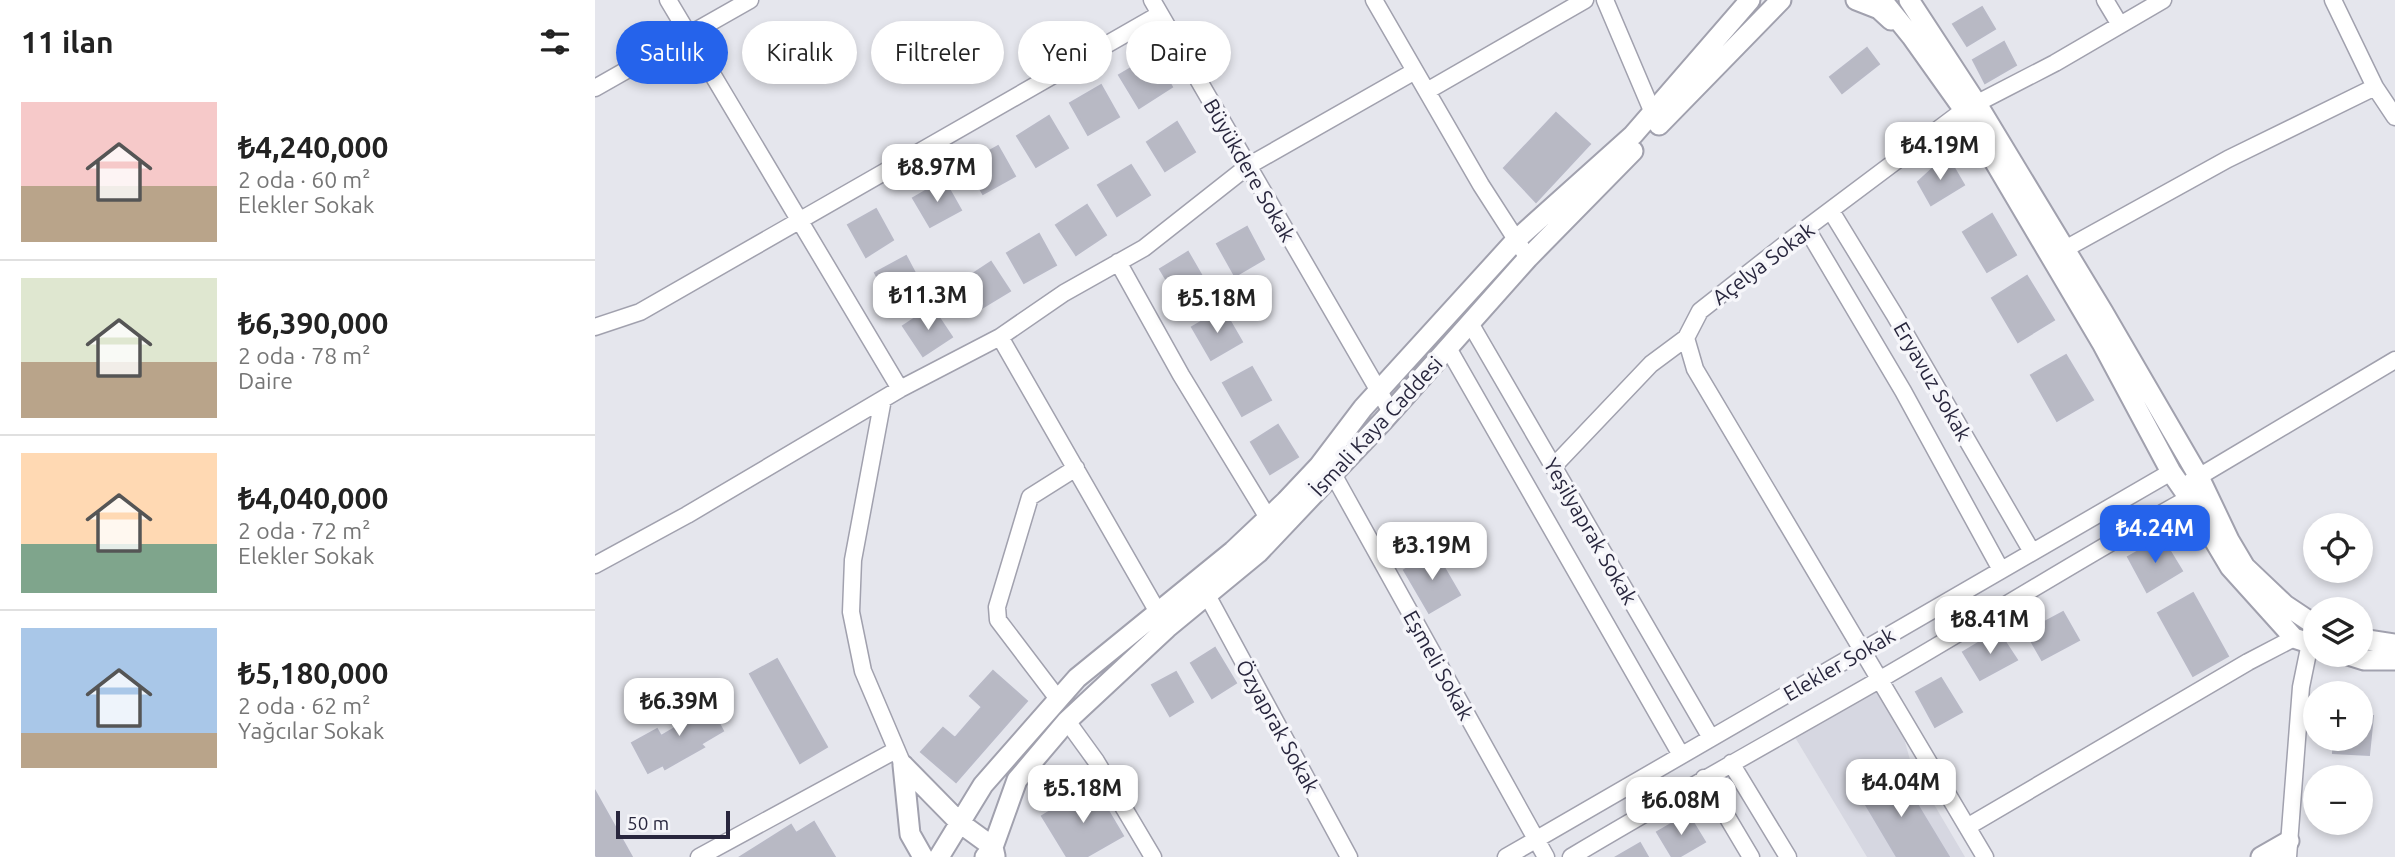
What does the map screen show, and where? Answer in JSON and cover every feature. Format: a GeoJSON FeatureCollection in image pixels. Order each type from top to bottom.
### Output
{"type":"FeatureCollection","features":[{"type":"Feature","properties":{"kind":"street"},"geometry":{"type":"LineString","coordinates":[[668,0],[680,21]]}},
{"type":"Feature","properties":{"kind":"street"},"geometry":{"type":"LineString","coordinates":[[712,21],[750,0]]}},
{"type":"Feature","properties":{"kind":"street"},"geometry":{"type":"LineString","coordinates":[[1374,0],[1528,258]]}},
{"type":"Feature","properties":{"kind":"street"},"geometry":{"type":"LineString","coordinates":[[1427,91],[1585,0]]}},
{"type":"Feature","properties":{"kind":"street"},"geometry":{"type":"LineString","coordinates":[[1605,0],[1656,119]]}},
{"type":"Feature","properties":{"kind":"street"},"geometry":{"type":"LineString","coordinates":[[939,857],[983,785],[1077,678],[1162,620],[1233,551],[1273,526],[1379,391],[1516,240],[1633,135],[1656,119],[1750,0]]}},
{"type":"Feature","properties":{"kind":"street","name":"İsmali Kaya Caddesi"},"geometry":{"type":"LineString","coordinates":[[991,854],[1017,780],[1067,721],[1162,620],[1207,595],[1258,553],[1273,526],[1333,474],[1656,119],[1781,0]]}},
{"type":"Feature","properties":{"kind":"street"},"geometry":{"type":"LineString","coordinates":[[1761,20],[1796,0]]}},
{"type":"Feature","properties":{"kind":"street"},"geometry":{"type":"LineString","coordinates":[[1856,0],[1879,9],[1912,37]]}},
{"type":"Feature","properties":{"kind":"street"},"geometry":{"type":"LineString","coordinates":[[1882,0],[1971,107],[2065,249],[2230,567],[2303,633]]}},
{"type":"Feature","properties":{"kind":"street"},"geometry":{"type":"LineString","coordinates":[[1909,0],[2103,345],[2185,483]]}},
{"type":"Feature","properties":{"kind":"street"},"geometry":{"type":"LineString","coordinates":[[2105,0],[2120,25]]}},
{"type":"Feature","properties":{"kind":"street"},"geometry":{"type":"LineString","coordinates":[[2333,0],[2375,88],[2395,117]]}},
{"type":"Feature","properties":{"kind":"street","name":"Açelya Sokak"},"geometry":{"type":"LineString","coordinates":[[1553,467],[1651,364],[1686,338],[1700,311],[1971,107],[2160,1]]}},
{"type":"Feature","properties":{"kind":"street"},"geometry":{"type":"LineString","coordinates":[[595,327],[641,312],[1156,7]]}},
{"type":"Feature","properties":{"kind":"street","name":"Büyükdere Sokak"},"geometry":{"type":"LineString","coordinates":[[1156,7],[1391,412]]}},
{"type":"Feature","properties":{"kind":"street"},"geometry":{"type":"LineString","coordinates":[[595,565],[687,516],[900,389],[1000,337],[1065,293],[1144,248],[1248,166],[1415,71]]}},
{"type":"Feature","properties":{"kind":"street"},"geometry":{"type":"LineString","coordinates":[[595,88],[616,76]]}},
{"type":"Feature","properties":{"kind":"street"},"geometry":{"type":"LineString","coordinates":[[717,84],[900,389]]}},
{"type":"Feature","properties":{"kind":"street"},"geometry":{"type":"LineString","coordinates":[[2065,249],[2228,159],[2375,88]]}},
{"type":"Feature","properties":{"kind":"street","name":"Eryavuz Sokak"},"geometry":{"type":"LineString","coordinates":[[1831,211],[2032,552]]}},
{"type":"Feature","properties":{"kind":"street","name":"Eryavuz Sokak"},"geometry":{"type":"LineString","coordinates":[[1807,229],[1903,391],[2001,570]]}},
{"type":"Feature","properties":{"kind":"street"},"geometry":{"type":"LineString","coordinates":[[1118,262],[1181,375],[1273,526]]}},
{"type":"Feature","properties":{"kind":"street","name":"Yeşilyaprak Sokak"},"geometry":{"type":"LineString","coordinates":[[1470,323],[1711,738]]}},
{"type":"Feature","properties":{"kind":"street"},"geometry":{"type":"LineString","coordinates":[[1000,337],[1162,620]]}},
{"type":"Feature","properties":{"kind":"street"},"geometry":{"type":"LineString","coordinates":[[1686,338],[1695,369],[1985,857]]}},
{"type":"Feature","properties":{"kind":"street","name":"Yeşilyaprak Sokak"},"geometry":{"type":"LineString","coordinates":[[1448,348],[1681,755]]}},
{"type":"Feature","properties":{"kind":"street"},"geometry":{"type":"LineString","coordinates":[[2185,483],[2395,360]]}},
{"type":"Feature","properties":{"kind":"street"},"geometry":{"type":"LineString","coordinates":[[883,399],[853,560],[852,612],[863,671],[899,757],[910,834],[923,857]]}},
{"type":"Feature","properties":{"kind":"street"},"geometry":{"type":"LineString","coordinates":[[1058,699],[998,620],[997,607],[1030,497],[1076,468]]}},
{"type":"Feature","properties":{"kind":"street","name":"Eşmeli Sokak"},"geometry":{"type":"LineString","coordinates":[[1333,474],[1546,857]]}},
{"type":"Feature","properties":{"kind":"street","name":"Elekler Sokak"},"geometry":{"type":"LineString","coordinates":[[1506,857],[2032,552],[2185,483]]}},
{"type":"Feature","properties":{"kind":"street","name":"Elekler Sokak"},"geometry":{"type":"LineString","coordinates":[[1571,857],[1704,778],[1879,680],[2100,548],[2185,483]]}},
{"type":"Feature","properties":{"kind":"street","name":"Özyaprak Sokak"},"geometry":{"type":"LineString","coordinates":[[1207,595],[1349,857]]}},
{"type":"Feature","properties":{"kind":"street"},"geometry":{"type":"LineString","coordinates":[[1967,827],[2237,669],[2303,641]]}},
{"type":"Feature","properties":{"kind":"street"},"geometry":{"type":"LineString","coordinates":[[2373,641],[2395,644]]}},
{"type":"Feature","properties":{"kind":"street"},"geometry":{"type":"LineString","coordinates":[[2373,660],[2395,660]]}},
{"type":"Feature","properties":{"kind":"street"},"geometry":{"type":"LineString","coordinates":[[2261,857],[2288,849],[2304,667]]}},
{"type":"Feature","properties":{"kind":"street"},"geometry":{"type":"LineString","coordinates":[[1067,721],[1096,761],[1153,857]]}},
{"type":"Feature","properties":{"kind":"street"},"geometry":{"type":"LineString","coordinates":[[899,757],[991,854]]}},
{"type":"Feature","properties":{"kind":"street"},"geometry":{"type":"LineString","coordinates":[[699,857],[899,757]]}},
{"type":"Feature","properties":{"kind":"street"},"geometry":{"type":"LineString","coordinates":[[1731,763],[1788,857]]}},
{"type":"Feature","properties":{"kind":"street"},"geometry":{"type":"LineString","coordinates":[[1704,778],[1751,857]]}},
{"type":"Feature","properties":{"kind":"shaded area"},"geometry":{"type":"Polygon","coordinates":[[[1875,685],[1902,731],[1912,767],[1965,857],[1867,857],[1793,734],[1875,685]]]}},
{"type":"Feature","properties":{"kind":"building"},"geometry":{"type":"Polygon","coordinates":[[[1982,7],[1995,29],[1967,46],[1953,24],[1982,7]]]}},
{"type":"Feature","properties":{"kind":"building"},"geometry":{"type":"Polygon","coordinates":[[[2004,42],[2016,65],[1985,83],[1973,60],[2004,42]]]}},
{"type":"Feature","properties":{"kind":"building"},"geometry":{"type":"Polygon","coordinates":[[[1867,48],[1879,64],[1842,93],[1830,77],[1867,48]]]}},
{"type":"Feature","properties":{"kind":"building"},"geometry":{"type":"Polygon","coordinates":[[[1126,71],[1126,84],[1170,84],[1172,87],[1139,108],[1119,75],[1126,71]]]}},
{"type":"Feature","properties":{"kind":"building"},"geometry":{"type":"Polygon","coordinates":[[[1101,85],[1119,117],[1088,135],[1070,103],[1101,85]]]}},
{"type":"Feature","properties":{"kind":"building"},"geometry":{"type":"Polygon","coordinates":[[[1556,113],[1590,144],[1536,202],[1504,168],[1556,113]]]}},
{"type":"Feature","properties":{"kind":"building"},"geometry":{"type":"Polygon","coordinates":[[[1049,116],[1068,148],[1036,167],[1017,136],[1049,116]]]}},
{"type":"Feature","properties":{"kind":"building"},"geometry":{"type":"Polygon","coordinates":[[[1177,122],[1195,152],[1165,171],[1147,142],[1177,122]]]}},
{"type":"Feature","properties":{"kind":"building"},"geometry":{"type":"Polygon","coordinates":[[[998,146],[1015,176],[983,194],[966,164],[998,146]]]}},
{"type":"Feature","properties":{"kind":"building"},"geometry":{"type":"Polygon","coordinates":[[[1950,161],[1964,185],[1931,205],[1918,182],[1933,168],[1950,161]]]}},
{"type":"Feature","properties":{"kind":"building"},"geometry":{"type":"Polygon","coordinates":[[[1131,165],[1150,195],[1117,216],[1098,185],[1131,165]]]}},
{"type":"Feature","properties":{"kind":"building"},"geometry":{"type":"Polygon","coordinates":[[[944,180],[961,210],[930,227],[913,198],[944,180]]]}},
{"type":"Feature","properties":{"kind":"building"},"geometry":{"type":"Polygon","coordinates":[[[1087,205],[1106,235],[1076,255],[1056,225],[1087,205]]]}},
{"type":"Feature","properties":{"kind":"building"},"geometry":{"type":"Polygon","coordinates":[[[876,209],[893,240],[866,257],[848,225],[876,209]]]}},
{"type":"Feature","properties":{"kind":"building"},"geometry":{"type":"Polygon","coordinates":[[[1992,214],[2016,255],[1987,272],[1963,232],[1992,214]]]}},
{"type":"Feature","properties":{"kind":"building"},"geometry":{"type":"Polygon","coordinates":[[[1247,227],[1264,259],[1235,276],[1217,244],[1247,227]]]}},
{"type":"Feature","properties":{"kind":"building"},"geometry":{"type":"Polygon","coordinates":[[[1039,234],[1056,265],[1024,283],[1007,253],[1039,234]]]}},
{"type":"Feature","properties":{"kind":"building"},"geometry":{"type":"Polygon","coordinates":[[[1188,252],[1207,285],[1179,301],[1160,269],[1188,252]]]}},
{"type":"Feature","properties":{"kind":"building"},"geometry":{"type":"Polygon","coordinates":[[[906,256],[922,286],[891,303],[875,273],[906,256]]]}},
{"type":"Feature","properties":{"kind":"building"},"geometry":{"type":"Polygon","coordinates":[[[991,262],[1010,291],[977,311],[959,283],[991,262]]]}},
{"type":"Feature","properties":{"kind":"building"},"geometry":{"type":"Polygon","coordinates":[[[2027,276],[2054,320],[2018,342],[1992,298],[2027,276]]]}},
{"type":"Feature","properties":{"kind":"building"},"geometry":{"type":"Polygon","coordinates":[[[932,307],[952,337],[923,356],[903,326],[932,307]]]}},
{"type":"Feature","properties":{"kind":"building"},"geometry":{"type":"Polygon","coordinates":[[[1223,309],[1242,342],[1211,360],[1192,327],[1223,309]]]}},
{"type":"Feature","properties":{"kind":"building"},"geometry":{"type":"Polygon","coordinates":[[[2066,355],[2093,400],[2057,421],[2031,375],[2066,355]]]}},
{"type":"Feature","properties":{"kind":"building"},"geometry":{"type":"Polygon","coordinates":[[[1252,367],[1271,400],[1242,416],[1223,383],[1252,367]]]}},
{"type":"Feature","properties":{"kind":"building"},"geometry":{"type":"Polygon","coordinates":[[[1278,425],[1298,457],[1270,474],[1251,442],[1278,425]]]}},
{"type":"Feature","properties":{"kind":"building"},"geometry":{"type":"Polygon","coordinates":[[[2162,538],[2182,571],[2147,592],[2128,557],[2162,538]]]}},
{"type":"Feature","properties":{"kind":"building"},"geometry":{"type":"Polygon","coordinates":[[[1435,552],[1460,595],[1429,613],[1404,570],[1435,552]]]}},
{"type":"Feature","properties":{"kind":"building"},"geometry":{"type":"Polygon","coordinates":[[[2193,593],[2228,656],[2193,676],[2158,613],[2193,593]]]}},
{"type":"Feature","properties":{"kind":"building"},"geometry":{"type":"Polygon","coordinates":[[[2063,612],[2079,640],[2042,660],[2026,632],[2063,612]]]}},
{"type":"Feature","properties":{"kind":"building"},"geometry":{"type":"Polygon","coordinates":[[[1998,631],[2017,660],[1980,680],[1963,652],[1998,631]]]}},
{"type":"Feature","properties":{"kind":"building"},"geometry":{"type":"Polygon","coordinates":[[[1215,648],[1236,683],[1212,698],[1191,663],[1215,648]]]}},
{"type":"Feature","properties":{"kind":"building"},"geometry":{"type":"Polygon","coordinates":[[[777,659],[827,747],[800,763],[750,674],[777,659]]]}},
{"type":"Feature","properties":{"kind":"building"},"geometry":{"type":"Polygon","coordinates":[[[993,671],[1027,701],[956,782],[921,752],[943,728],[955,738],[982,707],[970,696],[993,671]]]}},
{"type":"Feature","properties":{"kind":"building"},"geometry":{"type":"Polygon","coordinates":[[[1176,672],[1193,702],[1170,716],[1152,685],[1176,672]]]}},
{"type":"Feature","properties":{"kind":"building"},"geometry":{"type":"Polygon","coordinates":[[[1941,678],[1962,712],[1935,727],[1916,692],[1941,678]]]}},
{"type":"Feature","properties":{"kind":"building"},"geometry":{"type":"Polygon","coordinates":[[[706,699],[723,731],[701,744],[704,747],[665,769],[663,765],[648,773],[632,743],[657,729],[661,736],[683,723],[678,715],[706,699]]]}},
{"type":"Feature","properties":{"kind":"building"},"geometry":{"type":"Polygon","coordinates":[[[2333,751],[2369,751],[2369,755],[2333,751]]]}},
{"type":"Feature","properties":{"kind":"building"},"geometry":{"type":"Polygon","coordinates":[[[1897,771],[1949,857],[1897,857],[1859,793],[1897,771]]]}},
{"type":"Feature","properties":{"kind":"building"},"geometry":{"type":"Polygon","coordinates":[[[1093,785],[1123,836],[1086,857],[1067,857],[1042,816],[1093,785]]]}},
{"type":"Feature","properties":{"kind":"building"},"geometry":{"type":"Polygon","coordinates":[[[595,791],[632,857],[597,857],[595,854],[595,791]]]}},
{"type":"Feature","properties":{"kind":"building"},"geometry":{"type":"Polygon","coordinates":[[[1688,814],[1705,842],[1679,857],[1672,857],[1657,832],[1688,814]]]}},
{"type":"Feature","properties":{"kind":"building"},"geometry":{"type":"Polygon","coordinates":[[[814,822],[835,857],[740,857],[791,825],[796,833],[814,822]]]}},
{"type":"Feature","properties":{"kind":"building"},"geometry":{"type":"Polygon","coordinates":[[[1640,843],[1648,857],[1616,857],[1640,843]]]}}]}
